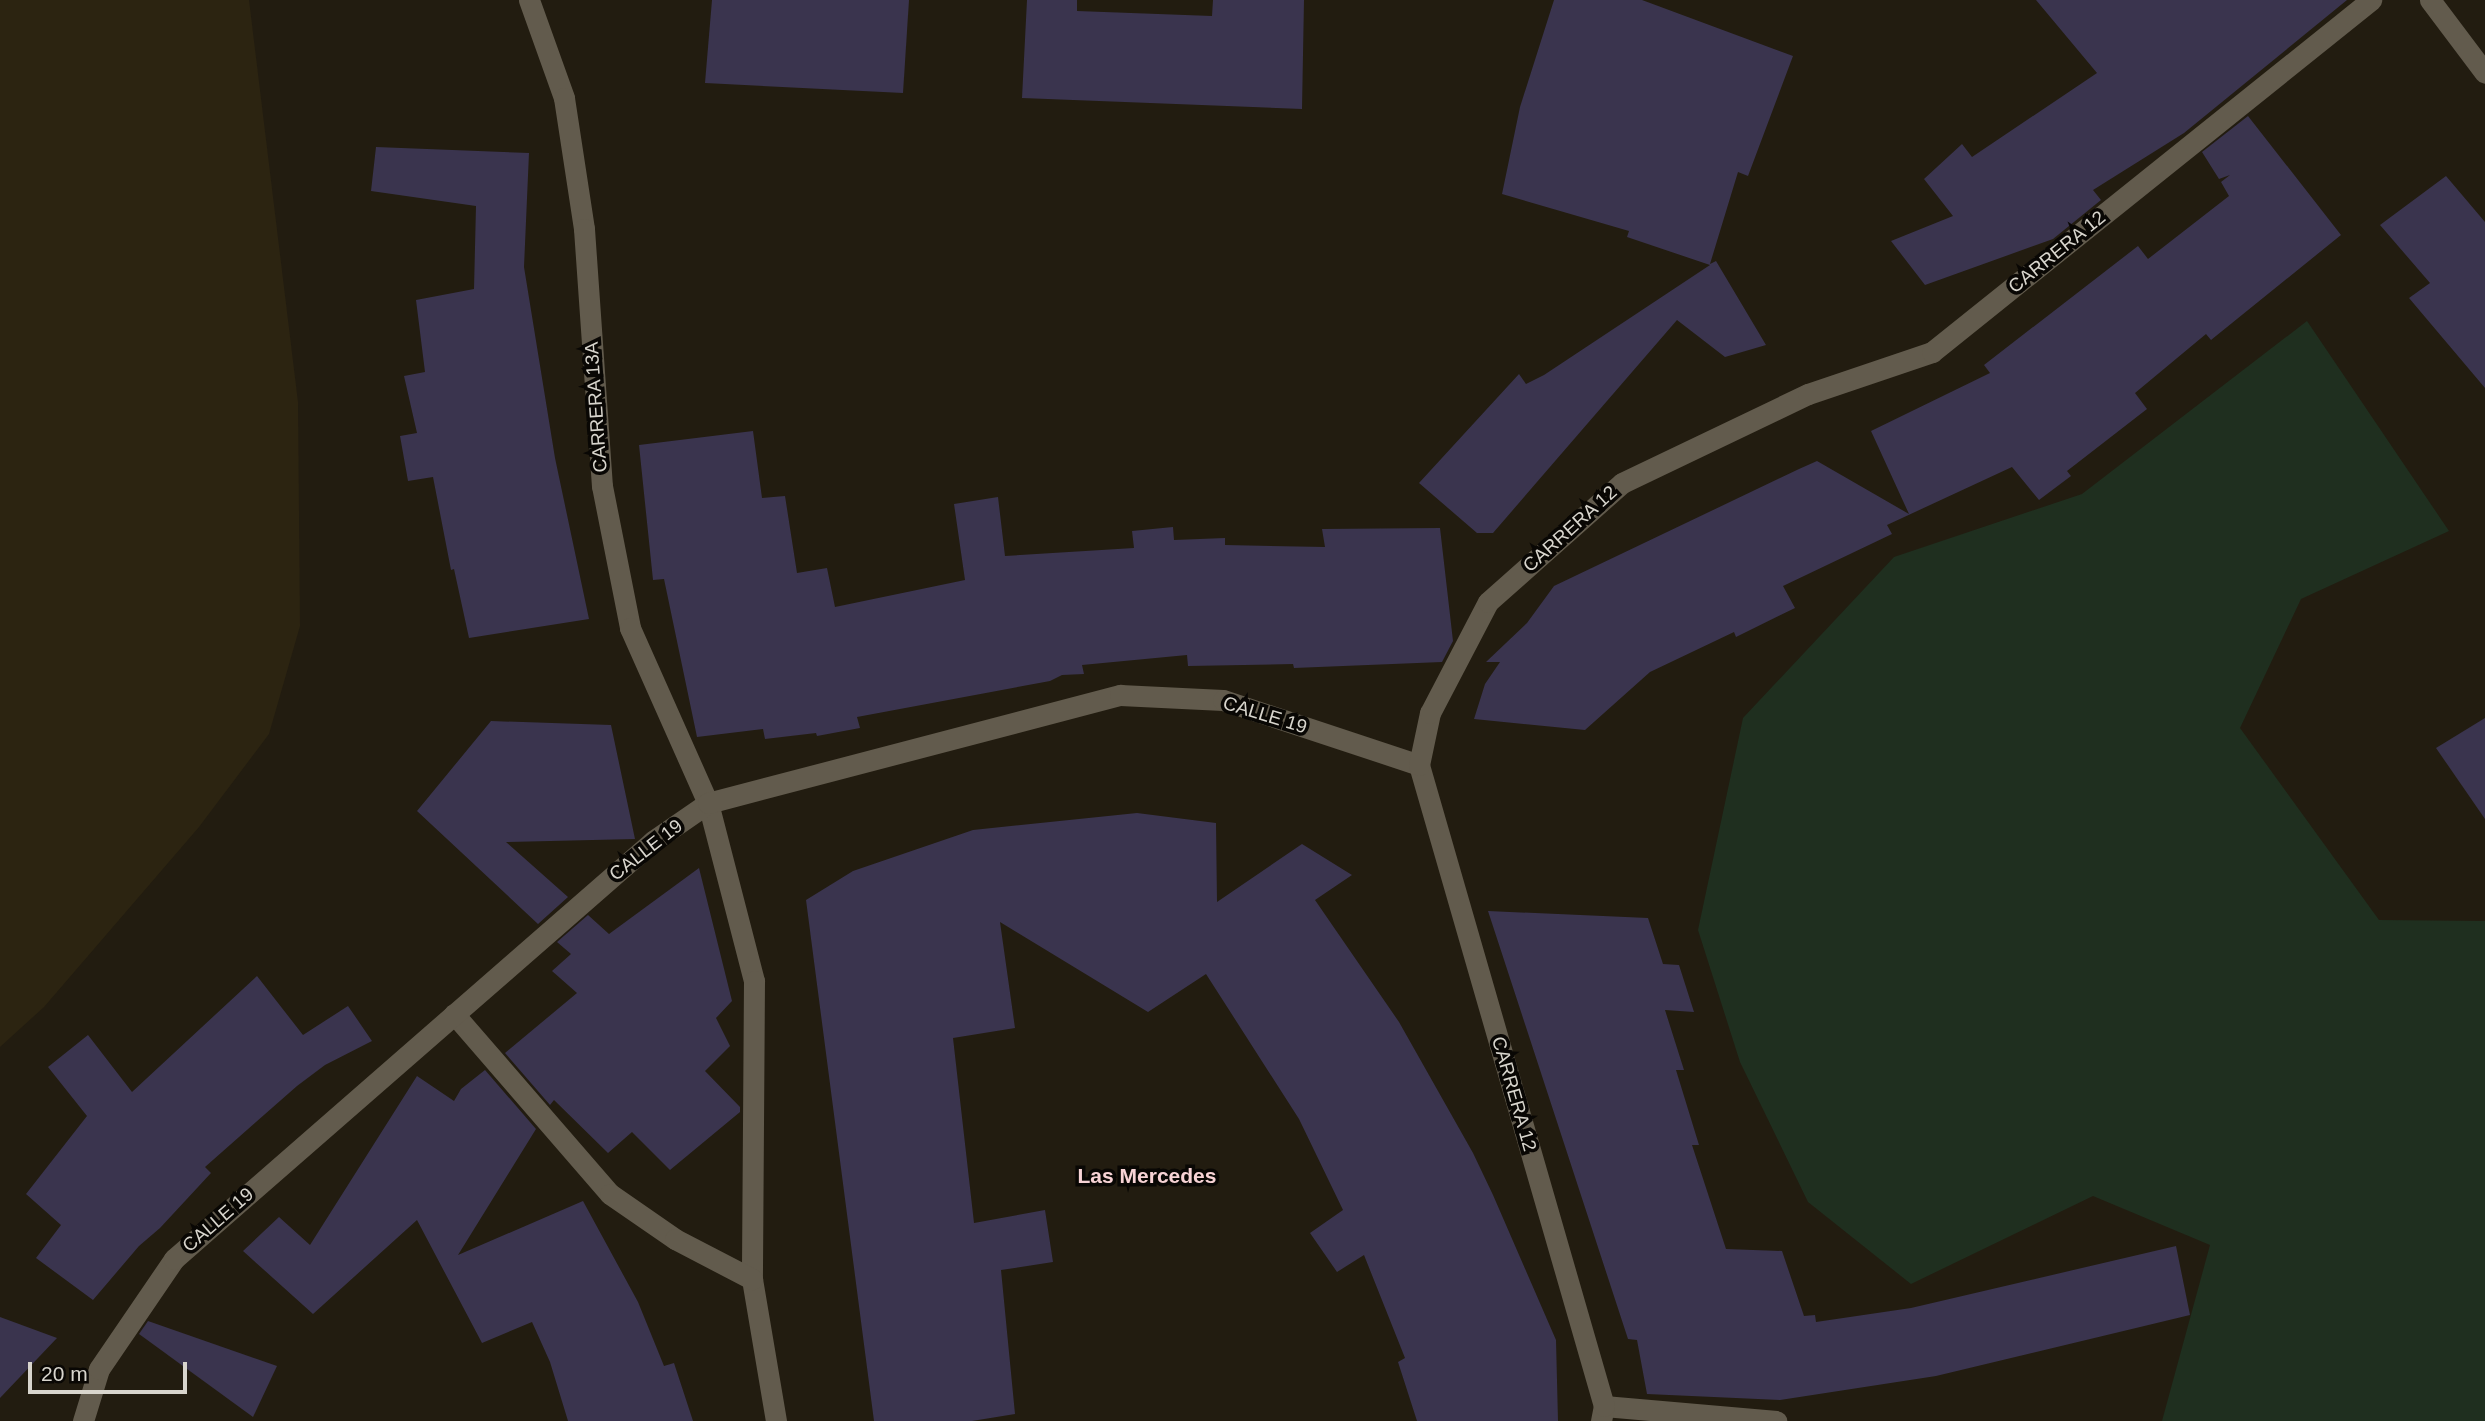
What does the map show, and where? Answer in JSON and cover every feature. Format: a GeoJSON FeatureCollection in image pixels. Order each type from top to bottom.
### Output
{"type":"FeatureCollection","features":[{"type":"Feature","properties":{"kind":"street","name":"CARRERA 13A"},"geometry":{"type":"LineString","coordinates":[[529,0],[564,97],[584,229],[602,486],[630,628],[708,803],[754,981],[752,1279],[776,1421]]}},
{"type":"Feature","properties":{"kind":"street","name":"CARRERA 12"},"geometry":{"type":"LineString","coordinates":[[1602,1413],[1419,765],[1430,713],[1488,602],[1622,483],[1808,394],[1932,352],[2371,0]]}},
{"type":"Feature","properties":{"kind":"street"},"geometry":{"type":"LineString","coordinates":[[2430,0],[2485,73]]}},
{"type":"Feature","properties":{"kind":"street","name":"CALLE 19"},"geometry":{"type":"LineString","coordinates":[[83,1421],[99,1369],[174,1259],[653,841],[708,803],[1120,695],[1223,700],[1419,765]]}},
{"type":"Feature","properties":{"kind":"street"},"geometry":{"type":"LineString","coordinates":[[454,1014],[610,1194],[675,1239],[752,1279]]}},
{"type":"Feature","properties":{"kind":"street"},"geometry":{"type":"LineString","coordinates":[[1602,1413],[1776,1421]]}},
{"type":"Feature","properties":{"kind":"shaded area"},"geometry":{"type":"Polygon","coordinates":[[[0,0],[249,0],[298,402],[300,626],[269,734],[199,827],[44,1007],[0,1047],[0,0]]]}},
{"type":"Feature","properties":{"kind":"green space"},"geometry":{"type":"Polygon","coordinates":[[[2307,321],[2449,531],[2301,599],[2240,728],[2379,920],[2485,921],[2485,1421],[2162,1421],[2210,1245],[2093,1196],[1911,1284],[1808,1202],[1740,1062],[1698,930],[1743,718],[1894,557],[2082,494],[2307,321]]]}},
{"type":"Feature","properties":{"kind":"building"},"geometry":{"type":"Polygon","coordinates":[[[712,0],[909,0],[903,93],[705,83],[712,0]]]}},
{"type":"Feature","properties":{"kind":"building"},"geometry":{"type":"Polygon","coordinates":[[[1027,0],[1077,0],[1077,11],[1212,16],[1213,0],[1304,0],[1302,109],[1022,98],[1027,0]]]}},
{"type":"Feature","properties":{"kind":"building"},"geometry":{"type":"Polygon","coordinates":[[[1554,0],[1642,0],[1793,56],[1748,176],[1738,172],[1710,264],[1716,261],[1766,345],[1725,357],[1677,320],[1493,533],[1477,533],[1419,483],[1519,374],[1526,384],[1544,375],[1710,265],[1627,237],[1629,231],[1502,194],[1520,107],[1554,0]]]}},
{"type":"Feature","properties":{"kind":"building"},"geometry":{"type":"Polygon","coordinates":[[[2036,0],[2347,0],[2184,133],[2093,190],[2101,200],[2053,239],[1925,285],[1891,241],[1953,216],[1924,179],[1962,144],[1972,157],[2097,73],[2036,0]]]}},
{"type":"Feature","properties":{"kind":"building"},"geometry":{"type":"Polygon","coordinates":[[[2248,116],[2341,235],[2211,340],[2206,334],[2135,393],[2147,409],[2067,471],[2071,476],[2039,500],[2012,467],[1887,525],[1892,534],[1783,586],[1795,608],[1736,637],[1734,632],[1650,672],[1585,730],[1474,719],[1485,684],[1500,662],[1486,662],[1527,623],[1554,586],[1799,469],[1817,461],[1909,514],[1871,431],[1990,373],[1984,365],[2138,246],[2148,259],[2229,196],[2221,182],[2230,175],[2219,179],[2202,152],[2248,116]]]}},
{"type":"Feature","properties":{"kind":"building"},"geometry":{"type":"Polygon","coordinates":[[[376,147],[529,153],[524,267],[555,458],[589,619],[469,638],[454,569],[451,570],[433,477],[408,481],[400,436],[417,433],[404,376],[425,372],[416,300],[474,289],[476,206],[371,191],[376,147]]]}},
{"type":"Feature","properties":{"kind":"building"},"geometry":{"type":"Polygon","coordinates":[[[2446,176],[2485,222],[2485,388],[2409,298],[2430,283],[2380,225],[2446,176]]]}},
{"type":"Feature","properties":{"kind":"building"},"geometry":{"type":"Polygon","coordinates":[[[753,431],[762,498],[785,496],[797,573],[827,568],[835,607],[965,580],[954,504],[998,497],[1005,556],[1134,548],[1132,531],[1173,527],[1174,540],[1225,538],[1225,545],[1325,547],[1322,529],[1440,528],[1453,641],[1442,662],[1294,668],[1293,664],[1188,666],[1187,655],[1082,665],[1084,674],[1062,675],[1050,681],[857,717],[860,728],[817,736],[816,733],[765,739],[763,729],[697,737],[664,579],[653,580],[639,445],[753,431]]]}},
{"type":"Feature","properties":{"kind":"building"},"geometry":{"type":"Polygon","coordinates":[[[2485,718],[2485,819],[2436,748],[2485,718]]]}},
{"type":"Feature","properties":{"kind":"building"},"geometry":{"type":"Polygon","coordinates":[[[491,721],[611,725],[635,839],[506,842],[568,897],[538,924],[417,811],[491,721]]]}},
{"type":"Feature","properties":{"kind":"building"},"geometry":{"type":"Polygon","coordinates":[[[1137,813],[1216,823],[1217,902],[1302,844],[1352,875],[1315,900],[1399,1022],[1473,1153],[1493,1195],[1556,1340],[1558,1421],[1417,1421],[1398,1362],[1405,1358],[1364,1255],[1337,1272],[1310,1233],[1343,1210],[1299,1119],[1206,974],[1148,1012],[1000,922],[1015,1028],[953,1038],[974,1223],[1045,1210],[1053,1262],[1001,1270],[1015,1414],[972,1421],[874,1421],[806,900],[853,871],[973,830],[1137,813]]]}},
{"type":"Feature","properties":{"kind":"building"},"geometry":{"type":"Polygon","coordinates":[[[699,868],[732,1001],[716,1018],[730,1046],[705,1071],[740,1107],[740,1112],[670,1170],[632,1132],[608,1153],[554,1100],[550,1105],[505,1053],[577,993],[552,971],[571,954],[557,942],[588,915],[609,934],[699,868]]]}},
{"type":"Feature","properties":{"kind":"building"},"geometry":{"type":"Polygon","coordinates":[[[1488,911],[1648,918],[1663,964],[1679,965],[1694,1012],[1665,1010],[1684,1070],[1676,1070],[1699,1145],[1692,1145],[1726,1249],[1782,1251],[1804,1316],[1815,1315],[1816,1322],[1911,1308],[2176,1246],[2190,1315],[1936,1376],[1780,1400],[1647,1394],[1637,1340],[1628,1339],[1488,911]]]}},
{"type":"Feature","properties":{"kind":"building"},"geometry":{"type":"Polygon","coordinates":[[[257,976],[303,1035],[348,1006],[372,1041],[325,1065],[297,1086],[205,1167],[211,1173],[160,1228],[139,1246],[93,1300],[36,1258],[61,1225],[26,1194],[87,1116],[48,1067],[88,1035],[132,1092],[257,976]]]}},
{"type":"Feature","properties":{"kind":"building"},"geometry":{"type":"Polygon","coordinates":[[[485,1070],[536,1129],[458,1255],[583,1201],[638,1302],[664,1366],[674,1363],[693,1421],[568,1421],[550,1362],[532,1322],[482,1343],[417,1220],[313,1314],[243,1251],[279,1217],[310,1245],[417,1076],[454,1101],[461,1089],[485,1070]]]}},
{"type":"Feature","properties":{"kind":"building"},"geometry":{"type":"Polygon","coordinates":[[[0,1317],[57,1338],[0,1398],[0,1317]]]}},
{"type":"Feature","properties":{"kind":"building"},"geometry":{"type":"Polygon","coordinates":[[[148,1321],[277,1366],[253,1417],[139,1334],[148,1321]]]}},
{"type":"Feature","properties":{"kind":"district","name":"Las Mercedes"},"geometry":{"type":"Point","coordinates":[1147,1176]}}]}
